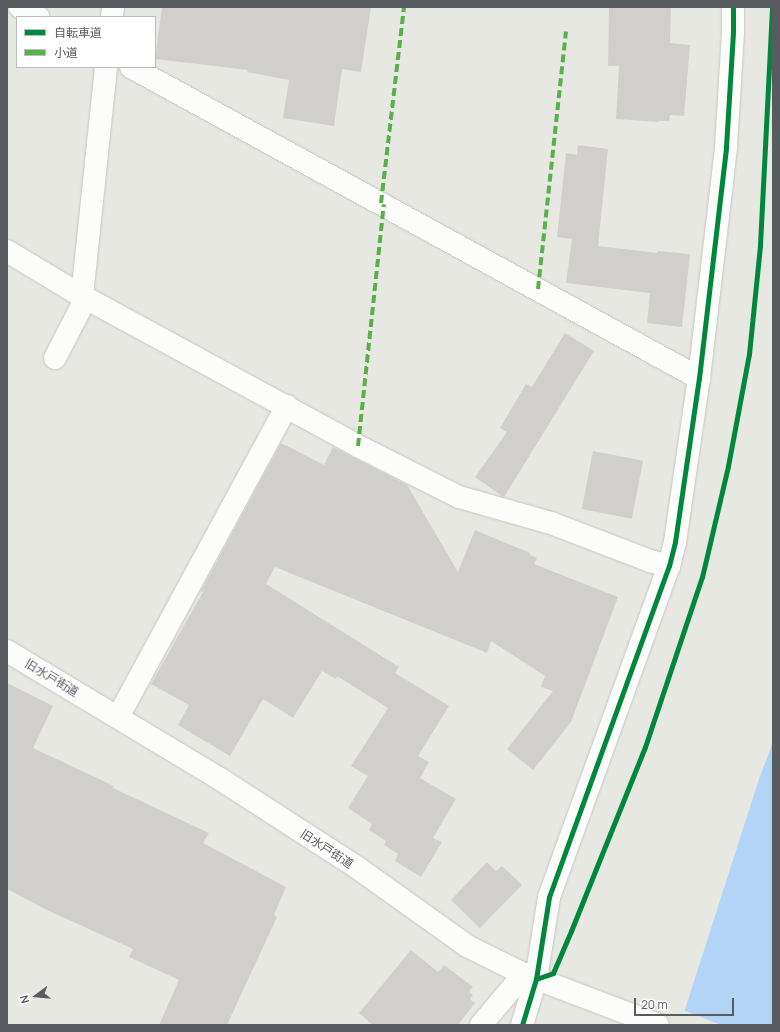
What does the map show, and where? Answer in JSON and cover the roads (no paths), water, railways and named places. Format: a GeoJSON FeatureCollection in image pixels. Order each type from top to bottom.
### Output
{"type":"FeatureCollection","features":[{"type":"Feature","properties":{"kind":"street"},"geometry":{"type":"LineString","coordinates":[[20,7],[36,16]]}},
{"type":"Feature","properties":{"kind":"street"},"geometry":{"type":"LineString","coordinates":[[522,1025],[530,976],[549,898],[669,566],[675,542],[699,378],[726,146],[733,32],[733,7]]}},
{"type":"Feature","properties":{"kind":"street"},"geometry":{"type":"LineString","coordinates":[[55,358],[84,297],[106,68]]}},
{"type":"Feature","properties":{"kind":"street"},"geometry":{"type":"LineString","coordinates":[[133,68],[699,378]]}},
{"type":"Feature","properties":{"kind":"street"},"geometry":{"type":"LineString","coordinates":[[7,251],[84,297],[287,406],[358,446],[458,497],[551,523],[650,561],[669,566]]}},
{"type":"Feature","properties":{"kind":"street"},"geometry":{"type":"LineString","coordinates":[[118,717],[287,406]]}},
{"type":"Feature","properties":{"kind":"street","name":"旧水戸街道"},"geometry":{"type":"LineString","coordinates":[[10,660],[118,717],[220,779],[355,866],[467,946],[530,976],[658,1025]]}},
{"type":"Feature","properties":{"kind":"street"},"geometry":{"type":"LineString","coordinates":[[481,1025],[530,976]]}},
{"type":"Feature","properties":{"kind":"water"},"geometry":{"type":"Polygon","coordinates":[[[773,742],[773,1025],[680,1025],[759,779],[773,742]]]}}]}
